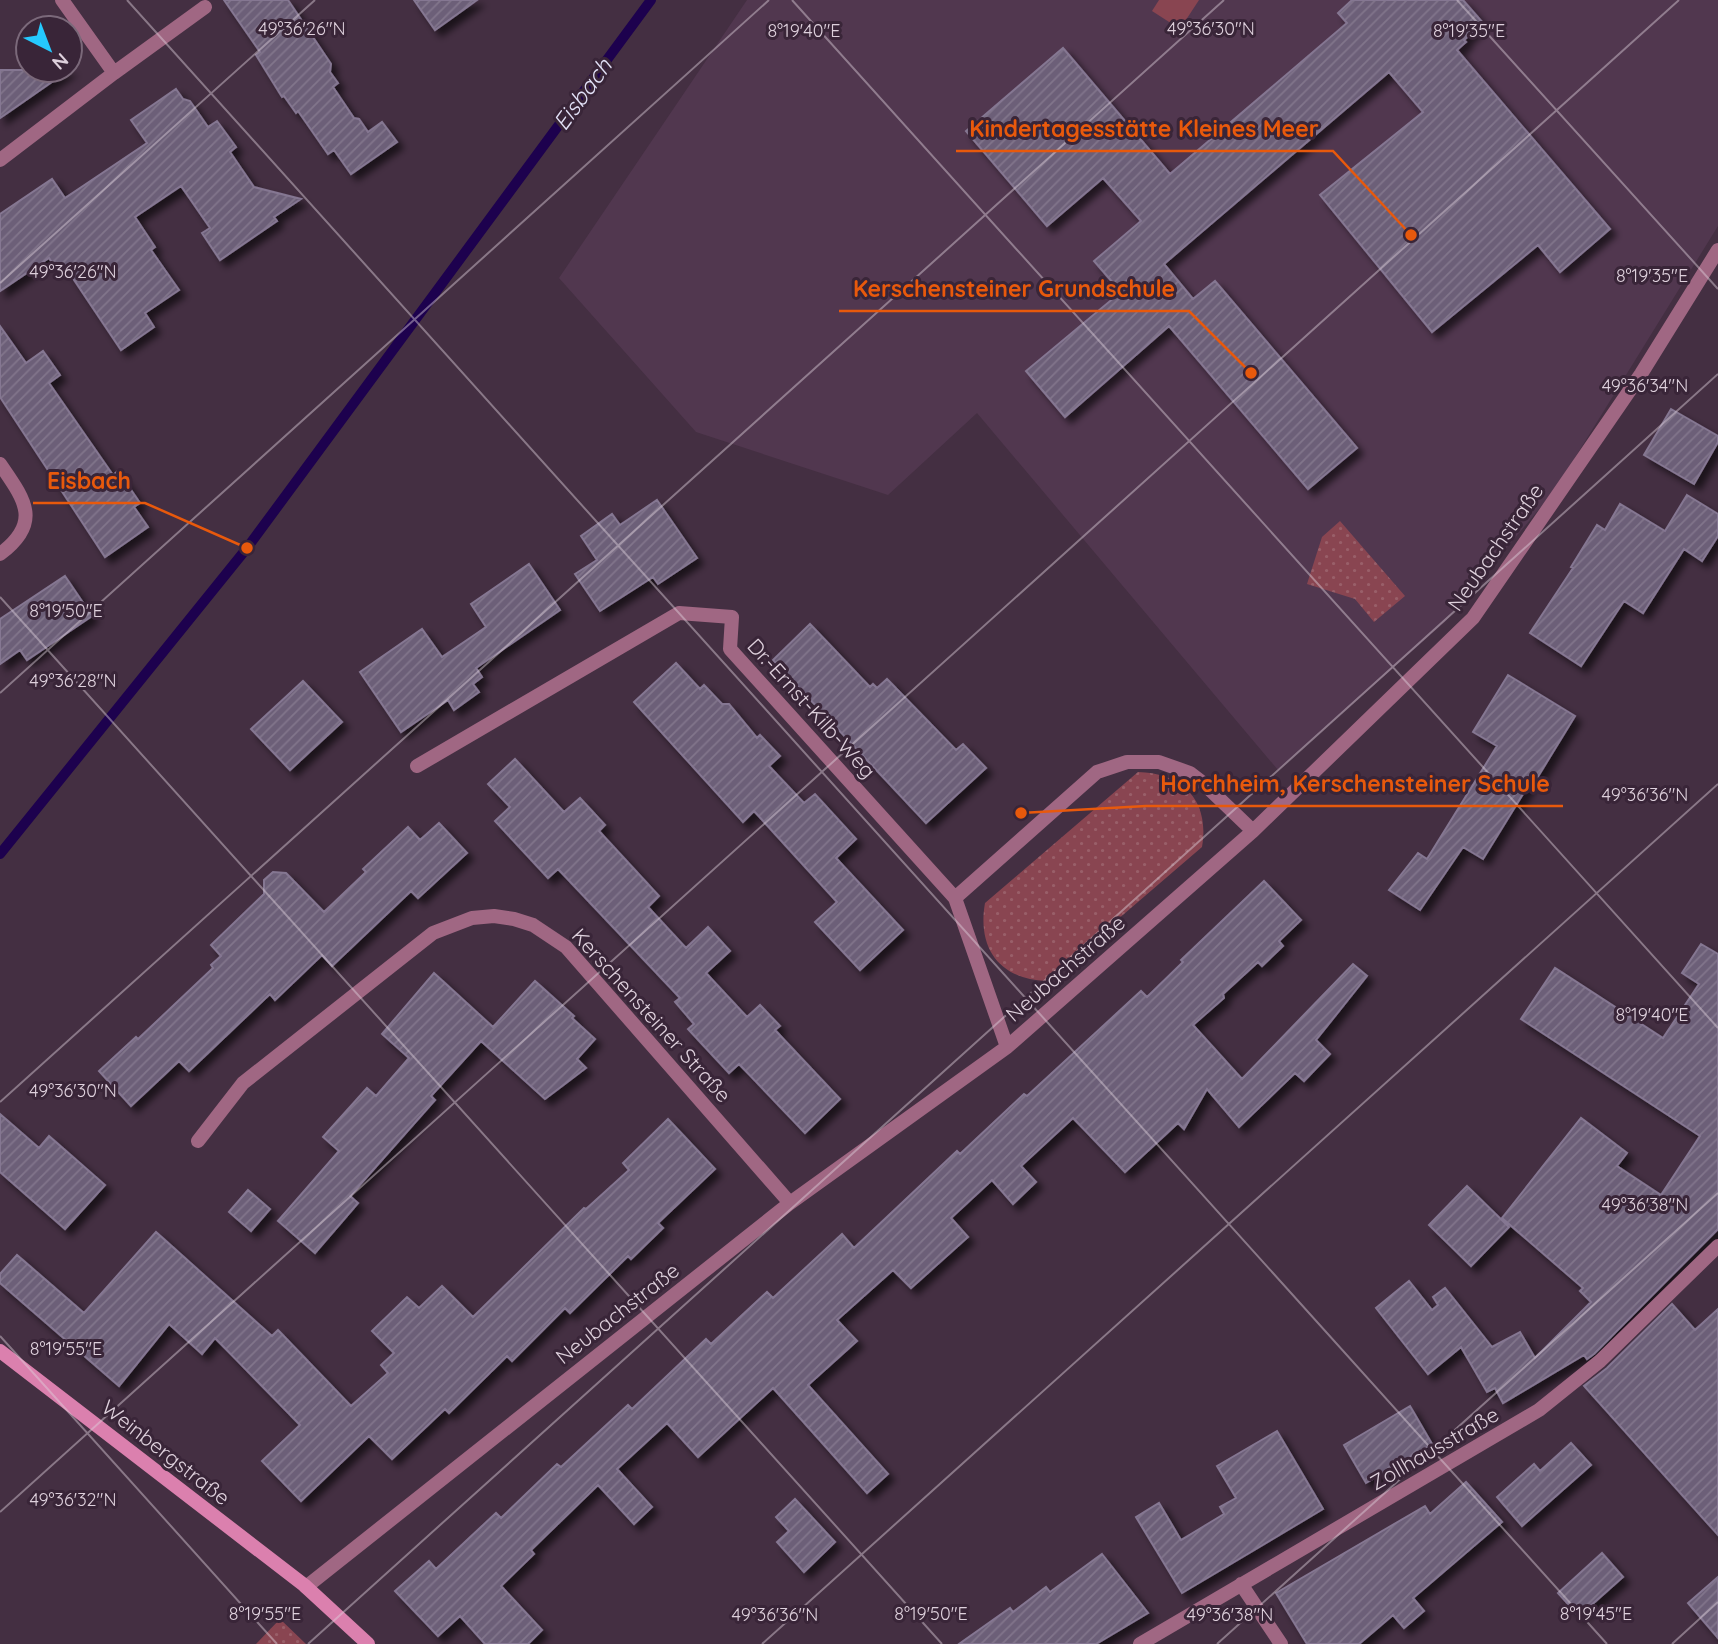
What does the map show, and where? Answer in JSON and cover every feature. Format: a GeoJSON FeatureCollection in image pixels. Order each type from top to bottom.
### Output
{"type":"FeatureCollection","features":[{"type":"Feature","properties":{"kind":"street"},"geometry":{"type":"LineString","coordinates":[[62,0],[114,73]]}},
{"type":"Feature","properties":{"kind":"street"},"geometry":{"type":"LineString","coordinates":[[0,160],[205,7]]}},
{"type":"Feature","properties":{"kind":"street","name":"Neubachstraße"},"geometry":{"type":"LineString","coordinates":[[306,1587],[790,1203],[1007,1047],[1253,831],[1473,618],[1641,374],[1718,250]]}},
{"type":"Feature","properties":{"kind":"street"},"geometry":{"type":"LineString","coordinates":[[0,464],[23,501],[27,518],[21,533],[0,554]]}},
{"type":"Feature","properties":{"kind":"street","name":"Dr.-Ernst-Kilb-Weg"},"geometry":{"type":"LineString","coordinates":[[417,766],[678,612],[732,617],[730,649],[955,898],[1007,1047]]}},
{"type":"Feature","properties":{"kind":"street"},"geometry":{"type":"LineString","coordinates":[[955,898],[1097,772],[1127,762],[1159,762],[1190,774],[1253,831]]}},
{"type":"Feature","properties":{"kind":"street","name":"Kerschensteiner Straße"},"geometry":{"type":"LineString","coordinates":[[198,1141],[243,1083],[433,933],[472,918],[494,916],[533,925],[566,947],[790,1203]]}},
{"type":"Feature","properties":{"kind":"street","name":"Zollhausstraße"},"geometry":{"type":"LineString","coordinates":[[1140,1644],[1539,1410],[1600,1361],[1718,1246]]}},
{"type":"Feature","properties":{"kind":"street","name":"Weinbergstraße"},"geometry":{"type":"LineString","coordinates":[[0,1351],[306,1587],[368,1644]]}},
{"type":"Feature","properties":{"kind":"street"},"geometry":{"type":"LineString","coordinates":[[1241,1584],[1281,1644]]}},
{"type":"Feature","properties":{"kind":"shaded area"},"geometry":{"type":"Polygon","coordinates":[[[747,0],[1718,0],[1718,226],[1555,490],[1445,622],[1278,770],[977,413],[888,495],[696,432],[559,278],[747,0]]]}},
{"type":"Feature","properties":{"kind":"shaded area"},"geometry":{"type":"Polygon","coordinates":[[[1159,0],[1199,0],[1180,29],[1152,11],[1159,0]]]}},
{"type":"Feature","properties":{"kind":"shaded area"},"geometry":{"type":"Polygon","coordinates":[[[1340,521],[1405,596],[1374,622],[1355,599],[1307,584],[1322,537],[1340,521]]]}},
{"type":"Feature","properties":{"kind":"shaded area"},"geometry":{"type":"Polygon","coordinates":[[[1138,772],[1168,778],[1190,793],[1202,816],[1202,847],[1046,981],[1030,979],[1004,968],[995,959],[985,934],[985,903],[1138,772]]]}},
{"type":"Feature","properties":{"kind":"shaded area"},"geometry":{"type":"Polygon","coordinates":[[[280,1619],[306,1644],[256,1644],[280,1619]]]}},
{"type":"Feature","properties":{"kind":"building"},"geometry":{"type":"Polygon","coordinates":[[[224,0],[288,0],[331,64],[330,72],[338,83],[333,87],[354,118],[359,119],[368,132],[382,122],[397,142],[351,174],[334,150],[328,154],[298,111],[296,113],[284,96],[282,97],[256,55],[260,52],[224,0]]]}},
{"type":"Feature","properties":{"kind":"building"},"geometry":{"type":"Polygon","coordinates":[[[414,0],[477,0],[435,30],[414,0]]]}},
{"type":"Feature","properties":{"kind":"building"},"geometry":{"type":"Polygon","coordinates":[[[1352,0],[1463,0],[1483,23],[1457,50],[1610,229],[1560,272],[1538,245],[1432,332],[1320,195],[1423,112],[1389,72],[1164,264],[1193,299],[1215,281],[1357,448],[1308,489],[1169,326],[1065,417],[1026,371],[1121,292],[1094,261],[1141,221],[1103,178],[1047,226],[966,131],[1063,48],[1170,174],[1347,23],[1338,13],[1352,0]]]}},
{"type":"Feature","properties":{"kind":"building"},"geometry":{"type":"Polygon","coordinates":[[[0,70],[14,70],[14,84],[49,84],[0,118],[0,70]]]}},
{"type":"Feature","properties":{"kind":"building"},"geometry":{"type":"Polygon","coordinates":[[[176,89],[183,99],[190,101],[208,127],[217,121],[236,147],[230,152],[254,187],[301,199],[274,217],[277,221],[220,260],[202,233],[210,228],[181,186],[135,217],[155,247],[151,250],[179,290],[145,313],[154,327],[121,350],[64,265],[57,270],[49,258],[0,291],[0,214],[52,179],[65,198],[147,143],[131,120],[176,89]]]}},
{"type":"Feature","properties":{"kind":"building"},"geometry":{"type":"Polygon","coordinates":[[[0,326],[26,363],[43,351],[60,375],[49,383],[113,475],[118,471],[140,503],[134,507],[148,527],[105,557],[0,397],[0,326]]]}},
{"type":"Feature","properties":{"kind":"building"},"geometry":{"type":"Polygon","coordinates":[[[1671,409],[1718,436],[1718,442],[1694,484],[1644,455],[1671,409]]]}},
{"type":"Feature","properties":{"kind":"building"},"geometry":{"type":"Polygon","coordinates":[[[1687,495],[1718,514],[1718,536],[1702,561],[1684,549],[1643,613],[1624,601],[1581,666],[1530,633],[1573,568],[1571,567],[1597,525],[1605,530],[1620,504],[1665,531],[1687,495]]]}},
{"type":"Feature","properties":{"kind":"building"},"geometry":{"type":"Polygon","coordinates":[[[657,500],[697,558],[658,584],[653,577],[600,611],[575,574],[597,560],[581,536],[612,514],[620,525],[657,500]]]}},
{"type":"Feature","properties":{"kind":"building"},"geometry":{"type":"Polygon","coordinates":[[[529,564],[560,610],[476,668],[482,677],[473,684],[479,692],[454,710],[448,700],[401,732],[360,672],[422,629],[442,657],[486,627],[471,604],[529,564]]]}},
{"type":"Feature","properties":{"kind":"building"},"geometry":{"type":"Polygon","coordinates":[[[65,576],[92,616],[27,660],[20,650],[0,664],[0,619],[65,576]]]}},
{"type":"Feature","properties":{"kind":"building"},"geometry":{"type":"Polygon","coordinates":[[[810,624],[870,687],[873,684],[877,688],[887,679],[956,750],[963,744],[986,768],[926,823],[773,660],[810,624]]]}},
{"type":"Feature","properties":{"kind":"building"},"geometry":{"type":"Polygon","coordinates":[[[676,663],[700,689],[704,685],[722,704],[729,704],[757,738],[760,735],[780,756],[769,766],[804,803],[815,794],[856,839],[836,858],[903,930],[860,970],[815,922],[837,902],[754,811],[743,822],[634,702],[676,663]]]}},
{"type":"Feature","properties":{"kind":"building"},"geometry":{"type":"Polygon","coordinates":[[[1508,675],[1575,716],[1483,859],[1463,847],[1420,910],[1389,890],[1418,853],[1427,859],[1497,746],[1473,732],[1508,675]]]}},
{"type":"Feature","properties":{"kind":"building"},"geometry":{"type":"Polygon","coordinates":[[[303,681],[342,722],[290,770],[251,729],[303,681]]]}},
{"type":"Feature","properties":{"kind":"building"},"geometry":{"type":"Polygon","coordinates":[[[515,759],[564,812],[580,798],[605,825],[599,831],[659,896],[648,907],[686,948],[708,927],[730,951],[706,973],[747,1017],[760,1005],[780,1026],[775,1030],[840,1099],[805,1133],[739,1064],[729,1073],[688,1029],[694,1024],[675,1002],[680,998],[558,869],[548,878],[495,821],[510,807],[488,784],[515,759]]]}},
{"type":"Feature","properties":{"kind":"building"},"geometry":{"type":"Polygon","coordinates":[[[439,823],[467,853],[418,898],[411,891],[332,966],[322,955],[275,1000],[270,994],[189,1071],[179,1061],[131,1106],[99,1071],[136,1037],[138,1039],[213,968],[211,965],[221,956],[211,945],[264,894],[264,880],[273,872],[286,873],[324,912],[366,872],[363,869],[408,827],[420,840],[439,823]]]}},
{"type":"Feature","properties":{"kind":"building"},"geometry":{"type":"Polygon","coordinates":[[[1264,881],[1301,920],[1279,941],[1283,946],[1262,966],[1258,962],[1223,994],[1224,998],[1193,1025],[1242,1079],[1353,964],[1367,976],[1316,1040],[1330,1054],[1304,1081],[1295,1073],[1239,1127],[1207,1089],[1184,1129],[1178,1123],[1125,1172],[1073,1118],[1021,1166],[1036,1182],[1013,1204],[992,1180],[951,1218],[968,1237],[911,1288],[893,1270],[837,1320],[857,1341],[808,1385],[888,1474],[867,1493],[773,1388],[698,1457],[667,1423],[617,1469],[652,1507],[634,1524],[598,1485],[531,1550],[534,1554],[501,1586],[542,1630],[528,1644],[485,1644],[460,1616],[438,1636],[395,1591],[429,1561],[436,1569],[496,1513],[501,1518],[557,1464],[561,1467],[628,1405],[632,1409],[706,1339],[711,1344],[767,1292],[773,1298],[842,1234],[854,1248],[957,1151],[960,1154],[1024,1094],[1027,1096],[1141,991],[1147,997],[1183,962],[1181,960],[1264,881]]]}},
{"type":"Feature","properties":{"kind":"building"},"geometry":{"type":"Polygon","coordinates":[[[1701,944],[1718,954],[1718,1229],[1594,1354],[1587,1359],[1584,1355],[1503,1403],[1495,1388],[1487,1392],[1461,1347],[1428,1374],[1376,1308],[1409,1281],[1432,1310],[1438,1305],[1433,1297],[1445,1288],[1492,1347],[1520,1332],[1535,1358],[1591,1302],[1580,1291],[1583,1288],[1502,1218],[1581,1118],[1627,1153],[1617,1166],[1661,1195],[1700,1136],[1521,1019],[1555,968],[1663,1038],[1699,984],[1682,973],[1701,944]]]}},
{"type":"Feature","properties":{"kind":"building"},"geometry":{"type":"Polygon","coordinates":[[[434,973],[493,1027],[535,981],[595,1039],[577,1059],[586,1068],[545,1099],[481,1041],[431,1096],[435,1100],[350,1196],[358,1203],[315,1253],[278,1221],[339,1151],[323,1137],[367,1088],[376,1096],[409,1058],[382,1034],[434,973]]]}},
{"type":"Feature","properties":{"kind":"building"},"geometry":{"type":"Polygon","coordinates":[[[0,1114],[39,1148],[49,1136],[105,1185],[65,1229],[0,1172],[0,1114]]]}},
{"type":"Feature","properties":{"kind":"building"},"geometry":{"type":"Polygon","coordinates":[[[668,1119],[715,1169],[658,1223],[663,1228],[631,1259],[628,1256],[570,1313],[565,1308],[512,1361],[507,1356],[449,1413],[445,1409],[392,1459],[369,1436],[301,1501],[262,1461],[300,1425],[215,1338],[202,1354],[169,1324],[119,1386],[0,1283],[0,1274],[17,1255],[84,1313],[156,1232],[272,1336],[278,1330],[351,1406],[388,1373],[381,1365],[394,1353],[372,1331],[407,1297],[419,1308],[442,1286],[473,1317],[584,1208],[629,1170],[623,1163],[668,1119]]]}},
{"type":"Feature","properties":{"kind":"building"},"geometry":{"type":"Polygon","coordinates":[[[1467,1186],[1509,1227],[1471,1266],[1429,1225],[1467,1186]]]}},
{"type":"Feature","properties":{"kind":"building"},"geometry":{"type":"Polygon","coordinates":[[[248,1190],[270,1209],[251,1231],[229,1212],[248,1190]]]}},
{"type":"Feature","properties":{"kind":"building"},"geometry":{"type":"Polygon","coordinates":[[[1672,1304],[1695,1330],[1718,1309],[1718,1535],[1584,1386],[1607,1368],[1672,1304]]]}},
{"type":"Feature","properties":{"kind":"building"},"geometry":{"type":"Polygon","coordinates":[[[1410,1406],[1432,1444],[1366,1483],[1344,1445],[1410,1406]]]}},
{"type":"Feature","properties":{"kind":"building"},"geometry":{"type":"Polygon","coordinates":[[[1277,1431],[1323,1509],[1182,1593],[1136,1517],[1159,1503],[1181,1540],[1224,1514],[1220,1507],[1236,1498],[1217,1466],[1277,1431]]]}},
{"type":"Feature","properties":{"kind":"building"},"geometry":{"type":"Polygon","coordinates":[[[1571,1443],[1591,1465],[1522,1526],[1497,1497],[1534,1464],[1540,1471],[1571,1443]]]}},
{"type":"Feature","properties":{"kind":"building"},"geometry":{"type":"Polygon","coordinates":[[[1466,1482],[1502,1522],[1413,1598],[1424,1611],[1404,1628],[1393,1615],[1359,1644],[1307,1644],[1276,1593],[1425,1506],[1430,1514],[1466,1482]]]}},
{"type":"Feature","properties":{"kind":"building"},"geometry":{"type":"Polygon","coordinates":[[[795,1499],[835,1542],[804,1572],[777,1542],[789,1531],[776,1517],[795,1499]]]}},
{"type":"Feature","properties":{"kind":"building"},"geometry":{"type":"Polygon","coordinates":[[[1602,1553],[1623,1577],[1579,1616],[1558,1593],[1602,1553]]]}},
{"type":"Feature","properties":{"kind":"building"},"geometry":{"type":"Polygon","coordinates":[[[1102,1554],[1148,1613],[1096,1644],[959,1644],[1010,1608],[1013,1612],[1046,1587],[1050,1592],[1102,1554]]]}},
{"type":"Feature","properties":{"kind":"building"},"geometry":{"type":"Polygon","coordinates":[[[1718,1577],[1718,1638],[1688,1603],[1718,1577]]]}},
{"type":"Feature","properties":{"kind":"waterway","name":"Eisbach"},"geometry":{"type":"LineString","coordinates":[[0,854],[247,548],[651,0]]}},
{"type":"Feature","properties":{"kind":"place","name":"Kindertagesstätte Kleines Meer"},"geometry":{"type":"Point","coordinates":[1411,235]}},
{"type":"Feature","properties":{"kind":"place","name":"Kerschensteiner Grundschule"},"geometry":{"type":"Point","coordinates":[1251,373]}},
{"type":"Feature","properties":{"kind":"place","name":"Eisbach"},"geometry":{"type":"Point","coordinates":[247,548]}},
{"type":"Feature","properties":{"kind":"place","name":"Horchheim, Kerschensteiner Schule"},"geometry":{"type":"Point","coordinates":[1021,813]}}]}
